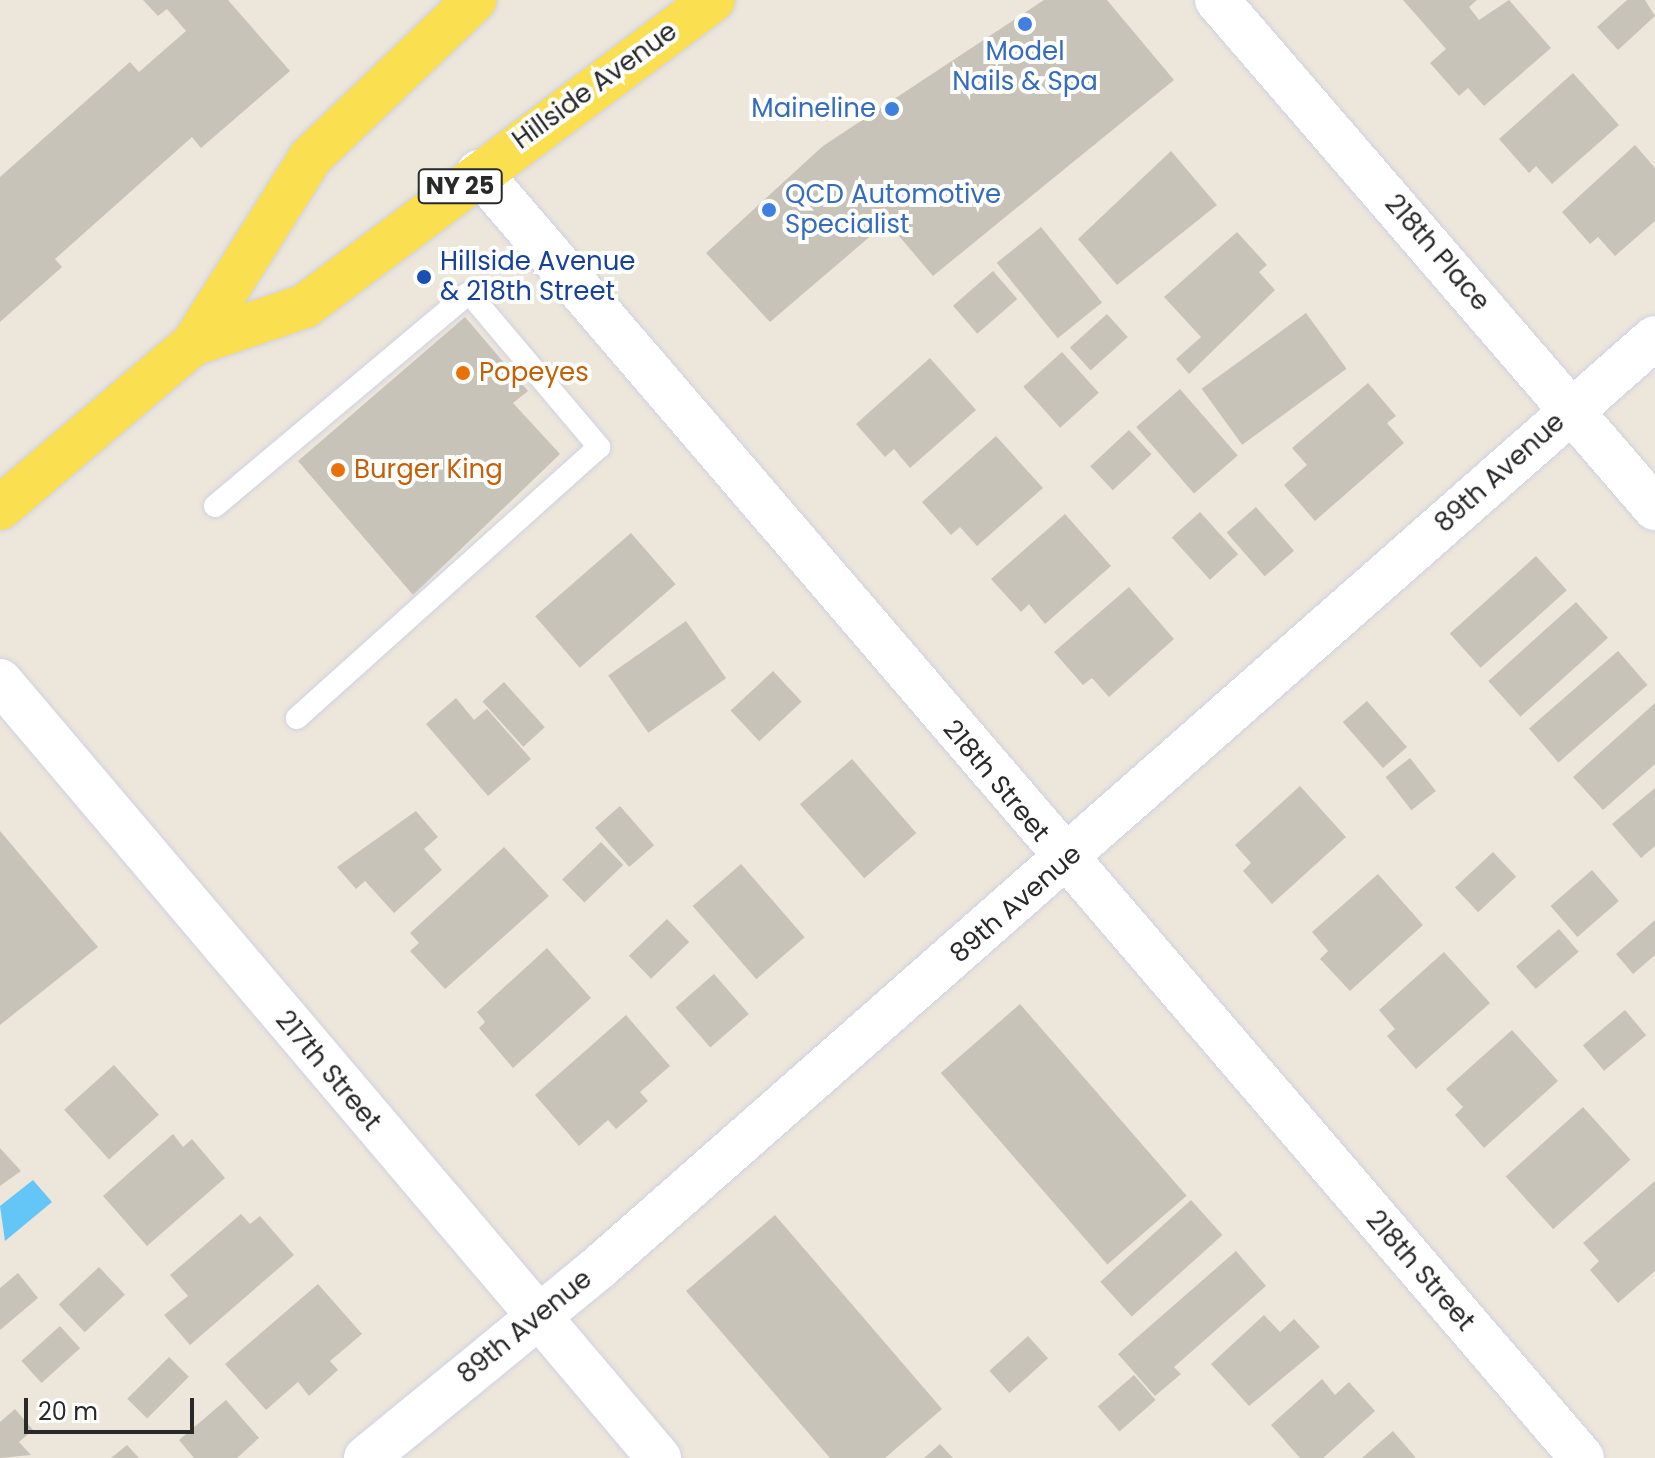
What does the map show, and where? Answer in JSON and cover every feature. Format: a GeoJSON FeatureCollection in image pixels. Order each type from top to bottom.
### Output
{"type":"FeatureCollection","features":[{"type":"Feature","properties":{"kind":"main road","name":"Hillside Avenue"},"geometry":{"type":"LineString","coordinates":[[193,344],[305,306],[479,172],[713,0]]}},
{"type":"Feature","properties":{"kind":"main road","name":"Hillside Avenue"},"geometry":{"type":"LineString","coordinates":[[0,508],[193,344],[310,158],[454,7]]}},
{"type":"Feature","properties":{"kind":"street","name":"218th Place"},"geometry":{"type":"LineString","coordinates":[[1217,0],[1655,508]]}},
{"type":"Feature","properties":{"kind":"street","name":"218th Street"},"geometry":{"type":"LineString","coordinates":[[479,172],[1064,862],[1582,1458]]}},
{"type":"Feature","properties":{"kind":"street","name":"89th Avenue"},"geometry":{"type":"LineString","coordinates":[[366,1458],[537,1318],[1064,862],[1655,338]]}},
{"type":"Feature","properties":{"kind":"street","name":"217th Street"},"geometry":{"type":"LineString","coordinates":[[0,681],[537,1318],[659,1458]]}},
{"type":"Feature","properties":{"kind":"lane"},"geometry":{"type":"LineString","coordinates":[[215,506],[469,293],[599,447],[297,718]]}},
{"type":"Feature","properties":{"kind":"water"},"geometry":{"type":"Polygon","coordinates":[[[33,1180],[52,1202],[5,1241],[0,1206],[33,1180]]]}},
{"type":"Feature","properties":{"kind":"building"},"geometry":{"type":"Polygon","coordinates":[[[143,0],[228,0],[290,71],[201,148],[192,137],[55,259],[62,267],[0,322],[0,177],[130,62],[139,72],[186,31],[167,9],[158,16],[143,0]]]}},
{"type":"Feature","properties":{"kind":"building"},"geometry":{"type":"Polygon","coordinates":[[[1044,0],[1107,0],[1174,80],[933,276],[887,222],[770,322],[706,253],[823,146],[1044,0]]]}},
{"type":"Feature","properties":{"kind":"building"},"geometry":{"type":"Polygon","coordinates":[[[1403,0],[1477,0],[1469,7],[1479,20],[1509,0],[1551,48],[1484,106],[1468,88],[1459,96],[1430,63],[1446,49],[1403,0]]]}},
{"type":"Feature","properties":{"kind":"building"},"geometry":{"type":"Polygon","coordinates":[[[1627,0],[1645,0],[1655,16],[1618,50],[1597,27],[1627,0]]]}},
{"type":"Feature","properties":{"kind":"building"},"geometry":{"type":"Polygon","coordinates":[[[1573,73],[1619,125],[1552,184],[1536,166],[1529,173],[1499,139],[1573,73]]]}},
{"type":"Feature","properties":{"kind":"building"},"geometry":{"type":"Polygon","coordinates":[[[1635,145],[1655,168],[1655,221],[1615,256],[1598,237],[1590,244],[1562,212],[1635,145]]]}},
{"type":"Feature","properties":{"kind":"building"},"geometry":{"type":"Polygon","coordinates":[[[1171,151],[1217,205],[1117,285],[1078,239],[1171,151]]]}},
{"type":"Feature","properties":{"kind":"building"},"geometry":{"type":"Polygon","coordinates":[[[1041,227],[1102,302],[1058,338],[997,263],[1041,227]]]}},
{"type":"Feature","properties":{"kind":"building"},"geometry":{"type":"Polygon","coordinates":[[[1237,232],[1267,265],[1259,272],[1275,290],[1189,374],[1176,359],[1201,337],[1164,297],[1237,232]]]}},
{"type":"Feature","properties":{"kind":"building"},"geometry":{"type":"Polygon","coordinates":[[[993,271],[1017,299],[977,334],[953,306],[993,271]]]}},
{"type":"Feature","properties":{"kind":"building"},"geometry":{"type":"Polygon","coordinates":[[[1306,313],[1347,369],[1242,445],[1202,389],[1306,313]]]}},
{"type":"Feature","properties":{"kind":"building"},"geometry":{"type":"Polygon","coordinates":[[[1107,314],[1128,337],[1091,370],[1070,347],[1107,314]]]}},
{"type":"Feature","properties":{"kind":"building"},"geometry":{"type":"Polygon","coordinates":[[[465,317],[528,391],[513,403],[560,454],[413,595],[298,461],[465,317]]]}},
{"type":"Feature","properties":{"kind":"building"},"geometry":{"type":"Polygon","coordinates":[[[1062,352],[1099,393],[1060,428],[1023,387],[1062,352]]]}},
{"type":"Feature","properties":{"kind":"building"},"geometry":{"type":"Polygon","coordinates":[[[930,358],[976,410],[910,468],[894,449],[885,457],[856,424],[930,358]]]}},
{"type":"Feature","properties":{"kind":"building"},"geometry":{"type":"Polygon","coordinates":[[[1368,383],[1396,416],[1387,423],[1404,443],[1315,521],[1284,485],[1307,465],[1292,448],[1368,383]]]}},
{"type":"Feature","properties":{"kind":"building"},"geometry":{"type":"Polygon","coordinates":[[[1180,389],[1238,455],[1194,493],[1136,427],[1180,389]]]}},
{"type":"Feature","properties":{"kind":"building"},"geometry":{"type":"Polygon","coordinates":[[[1129,430],[1152,454],[1113,490],[1090,466],[1129,430]]]}},
{"type":"Feature","properties":{"kind":"building"},"geometry":{"type":"Polygon","coordinates":[[[996,436],[1043,488],[977,546],[960,527],[951,535],[922,502],[996,436]]]}},
{"type":"Feature","properties":{"kind":"building"},"geometry":{"type":"Polygon","coordinates":[[[1256,507],[1294,551],[1265,576],[1227,533],[1256,507]]]}},
{"type":"Feature","properties":{"kind":"building"},"geometry":{"type":"Polygon","coordinates":[[[1200,512],[1238,554],[1210,580],[1172,537],[1200,512]]]}},
{"type":"Feature","properties":{"kind":"building"},"geometry":{"type":"Polygon","coordinates":[[[1065,514],[1111,566],[1045,624],[1029,604],[1021,612],[991,579],[1065,514]]]}},
{"type":"Feature","properties":{"kind":"building"},"geometry":{"type":"Polygon","coordinates":[[[631,533],[676,584],[580,668],[535,616],[631,533]]]}},
{"type":"Feature","properties":{"kind":"building"},"geometry":{"type":"Polygon","coordinates":[[[1536,556],[1567,590],[1481,668],[1450,634],[1536,556]]]}},
{"type":"Feature","properties":{"kind":"building"},"geometry":{"type":"Polygon","coordinates":[[[1129,587],[1174,639],[1109,697],[1092,678],[1083,685],[1054,652],[1129,587]]]}},
{"type":"Feature","properties":{"kind":"building"},"geometry":{"type":"Polygon","coordinates":[[[1576,602],[1608,638],[1520,717],[1488,681],[1576,602]]]}},
{"type":"Feature","properties":{"kind":"building"},"geometry":{"type":"Polygon","coordinates":[[[686,621],[726,678],[648,733],[608,675],[686,621]]]}},
{"type":"Feature","properties":{"kind":"building"},"geometry":{"type":"Polygon","coordinates":[[[1618,651],[1648,685],[1558,762],[1529,728],[1618,651]]]}},
{"type":"Feature","properties":{"kind":"building"},"geometry":{"type":"Polygon","coordinates":[[[773,671],[802,702],[759,741],[731,711],[773,671]]]}},
{"type":"Feature","properties":{"kind":"building"},"geometry":{"type":"Polygon","coordinates":[[[504,682],[545,727],[523,747],[482,701],[504,682]]]}},
{"type":"Feature","properties":{"kind":"building"},"geometry":{"type":"Polygon","coordinates":[[[456,698],[474,720],[487,709],[531,759],[488,796],[426,724],[456,698]]]}},
{"type":"Feature","properties":{"kind":"building"},"geometry":{"type":"Polygon","coordinates":[[[1367,701],[1407,747],[1383,768],[1343,722],[1367,701]]]}},
{"type":"Feature","properties":{"kind":"building"},"geometry":{"type":"Polygon","coordinates":[[[1655,703],[1655,764],[1603,810],[1573,777],[1655,703]]]}},
{"type":"Feature","properties":{"kind":"building"},"geometry":{"type":"Polygon","coordinates":[[[1410,758],[1436,791],[1411,810],[1386,777],[1410,758]]]}},
{"type":"Feature","properties":{"kind":"building"},"geometry":{"type":"Polygon","coordinates":[[[852,759],[916,833],[864,878],[800,804],[852,759]]]}},
{"type":"Feature","properties":{"kind":"building"},"geometry":{"type":"Polygon","coordinates":[[[1300,786],[1346,837],[1272,904],[1243,871],[1251,863],[1235,845],[1300,786]]]}},
{"type":"Feature","properties":{"kind":"building"},"geometry":{"type":"Polygon","coordinates":[[[1655,788],[1655,846],[1641,858],[1612,824],[1655,788]]]}},
{"type":"Feature","properties":{"kind":"building"},"geometry":{"type":"Polygon","coordinates":[[[620,806],[654,845],[629,867],[595,828],[620,806]]]}},
{"type":"Feature","properties":{"kind":"building"},"geometry":{"type":"Polygon","coordinates":[[[416,811],[438,837],[424,849],[442,870],[394,913],[365,881],[356,889],[337,867],[416,811]]]}},
{"type":"Feature","properties":{"kind":"building"},"geometry":{"type":"Polygon","coordinates":[[[0,831],[98,947],[0,1025],[0,831]]]}},
{"type":"Feature","properties":{"kind":"building"},"geometry":{"type":"Polygon","coordinates":[[[601,842],[623,865],[584,903],[562,880],[601,842]]]}},
{"type":"Feature","properties":{"kind":"building"},"geometry":{"type":"Polygon","coordinates":[[[504,847],[549,896],[445,989],[410,951],[419,943],[410,933],[504,847]]]}},
{"type":"Feature","properties":{"kind":"building"},"geometry":{"type":"Polygon","coordinates":[[[1493,852],[1516,877],[1478,912],[1455,887],[1493,852]]]}},
{"type":"Feature","properties":{"kind":"building"},"geometry":{"type":"Polygon","coordinates":[[[741,864],[805,937],[756,979],[693,906],[741,864]]]}},
{"type":"Feature","properties":{"kind":"building"},"geometry":{"type":"Polygon","coordinates":[[[1592,870],[1619,901],[1577,937],[1550,906],[1592,870]]]}},
{"type":"Feature","properties":{"kind":"building"},"geometry":{"type":"Polygon","coordinates":[[[1378,874],[1423,925],[1350,991],[1320,959],[1328,951],[1312,932],[1378,874]]]}},
{"type":"Feature","properties":{"kind":"building"},"geometry":{"type":"Polygon","coordinates":[[[667,919],[689,942],[651,979],[629,956],[667,919]]]}},
{"type":"Feature","properties":{"kind":"building"},"geometry":{"type":"Polygon","coordinates":[[[1655,920],[1655,955],[1633,974],[1616,954],[1655,920]]]}},
{"type":"Feature","properties":{"kind":"building"},"geometry":{"type":"Polygon","coordinates":[[[1559,929],[1579,952],[1536,989],[1516,966],[1559,929]]]}},
{"type":"Feature","properties":{"kind":"building"},"geometry":{"type":"Polygon","coordinates":[[[547,948],[591,998],[513,1068],[479,1028],[485,1022],[477,1012],[547,948]]]}},
{"type":"Feature","properties":{"kind":"building"},"geometry":{"type":"Polygon","coordinates":[[[1444,952],[1490,1003],[1416,1069],[1387,1036],[1395,1029],[1379,1010],[1444,952]]]}},
{"type":"Feature","properties":{"kind":"building"},"geometry":{"type":"Polygon","coordinates":[[[714,974],[749,1014],[710,1047],[676,1007],[714,974]]]}},
{"type":"Feature","properties":{"kind":"building"},"geometry":{"type":"Polygon","coordinates":[[[1020,1004],[1187,1196],[1107,1265],[941,1073],[1020,1004]]]}},
{"type":"Feature","properties":{"kind":"building"},"geometry":{"type":"Polygon","coordinates":[[[1625,1010],[1646,1035],[1604,1071],[1583,1045],[1625,1010]]]}},
{"type":"Feature","properties":{"kind":"building"},"geometry":{"type":"Polygon","coordinates":[[[626,1015],[670,1066],[640,1092],[648,1101],[616,1129],[608,1120],[579,1146],[535,1095],[626,1015]]]}},
{"type":"Feature","properties":{"kind":"building"},"geometry":{"type":"Polygon","coordinates":[[[1512,1030],[1558,1081],[1484,1148],[1455,1115],[1463,1107],[1446,1089],[1512,1030]]]}},
{"type":"Feature","properties":{"kind":"building"},"geometry":{"type":"Polygon","coordinates":[[[114,1065],[159,1115],[109,1160],[64,1110],[114,1065]]]}},
{"type":"Feature","properties":{"kind":"building"},"geometry":{"type":"Polygon","coordinates":[[[1583,1107],[1631,1160],[1553,1229],[1506,1177],[1583,1107]]]}},
{"type":"Feature","properties":{"kind":"building"},"geometry":{"type":"Polygon","coordinates":[[[173,1134],[183,1147],[192,1139],[225,1178],[147,1246],[103,1196],[173,1134]]]}},
{"type":"Feature","properties":{"kind":"building"},"geometry":{"type":"Polygon","coordinates":[[[0,1148],[21,1171],[0,1186],[0,1148]]]}},
{"type":"Feature","properties":{"kind":"building"},"geometry":{"type":"Polygon","coordinates":[[[1655,1181],[1655,1271],[1618,1303],[1590,1270],[1599,1261],[1583,1243],[1655,1181]]]}},
{"type":"Feature","properties":{"kind":"building"},"geometry":{"type":"Polygon","coordinates":[[[1191,1200],[1222,1235],[1132,1317],[1100,1282],[1191,1200]]]}},
{"type":"Feature","properties":{"kind":"building"},"geometry":{"type":"Polygon","coordinates":[[[241,1214],[250,1224],[260,1216],[294,1255],[190,1345],[164,1315],[188,1296],[170,1275],[241,1214]]]}},
{"type":"Feature","properties":{"kind":"building"},"geometry":{"type":"Polygon","coordinates":[[[775,1215],[942,1409],[885,1458],[830,1458],[686,1291],[775,1215]]]}},
{"type":"Feature","properties":{"kind":"building"},"geometry":{"type":"Polygon","coordinates":[[[1236,1251],[1266,1286],[1174,1367],[1181,1374],[1155,1396],[1118,1354],[1236,1251]]]}},
{"type":"Feature","properties":{"kind":"building"},"geometry":{"type":"Polygon","coordinates":[[[99,1267],[125,1295],[85,1332],[59,1305],[99,1267]]]}},
{"type":"Feature","properties":{"kind":"building"},"geometry":{"type":"Polygon","coordinates":[[[18,1273],[38,1298],[0,1330],[0,1288],[18,1273]]]}},
{"type":"Feature","properties":{"kind":"building"},"geometry":{"type":"Polygon","coordinates":[[[318,1284],[362,1334],[330,1361],[338,1370],[309,1396],[298,1382],[266,1410],[225,1364],[318,1284]]]}},
{"type":"Feature","properties":{"kind":"building"},"geometry":{"type":"Polygon","coordinates":[[[1264,1315],[1280,1332],[1294,1319],[1320,1347],[1249,1406],[1211,1364],[1264,1315]]]}},
{"type":"Feature","properties":{"kind":"building"},"geometry":{"type":"Polygon","coordinates":[[[60,1326],[80,1348],[41,1383],[21,1361],[60,1326]]]}},
{"type":"Feature","properties":{"kind":"building"},"geometry":{"type":"Polygon","coordinates":[[[1028,1336],[1048,1358],[1009,1393],[989,1371],[1028,1336]]]}},
{"type":"Feature","properties":{"kind":"building"},"geometry":{"type":"Polygon","coordinates":[[[169,1357],[189,1377],[147,1419],[127,1399],[169,1357]]]}},
{"type":"Feature","properties":{"kind":"building"},"geometry":{"type":"Polygon","coordinates":[[[1134,1375],[1156,1400],[1119,1431],[1098,1406],[1134,1375]]]}},
{"type":"Feature","properties":{"kind":"building"},"geometry":{"type":"Polygon","coordinates":[[[1322,1379],[1335,1395],[1349,1382],[1375,1411],[1323,1458],[1300,1458],[1271,1425],[1322,1379]]]}},
{"type":"Feature","properties":{"kind":"building"},"geometry":{"type":"Polygon","coordinates":[[[226,1400],[259,1438],[237,1458],[194,1458],[179,1440],[226,1400]]]}},
{"type":"Feature","properties":{"kind":"building"},"geometry":{"type":"Polygon","coordinates":[[[15,1409],[33,1430],[19,1442],[31,1455],[0,1458],[0,1422],[15,1409]]]}},
{"type":"Feature","properties":{"kind":"building"},"geometry":{"type":"Polygon","coordinates":[[[1393,1431],[1416,1458],[1362,1458],[1393,1431]]]}},
{"type":"Feature","properties":{"kind":"building"},"geometry":{"type":"Polygon","coordinates":[[[940,1444],[953,1458],[924,1458],[940,1444]]]}},
{"type":"Feature","properties":{"kind":"building"},"geometry":{"type":"Polygon","coordinates":[[[127,1445],[139,1458],[111,1458],[127,1445]]]}},
{"type":"Feature","properties":{"kind":"place","name":"Model Nails & Spa"},"geometry":{"type":"Point","coordinates":[1025,24]}},
{"type":"Feature","properties":{"kind":"place","name":"Maineline"},"geometry":{"type":"Point","coordinates":[892,109]}},
{"type":"Feature","properties":{"kind":"place","name":"QCD Automotive Specialist"},"geometry":{"type":"Point","coordinates":[769,210]}},
{"type":"Feature","properties":{"kind":"place","name":"Hillside Avenue & 218th Street"},"geometry":{"type":"Point","coordinates":[424,277]}},
{"type":"Feature","properties":{"kind":"place","name":"Popeyes"},"geometry":{"type":"Point","coordinates":[463,373]}},
{"type":"Feature","properties":{"kind":"place","name":"Burger King"},"geometry":{"type":"Point","coordinates":[338,470]}}]}
